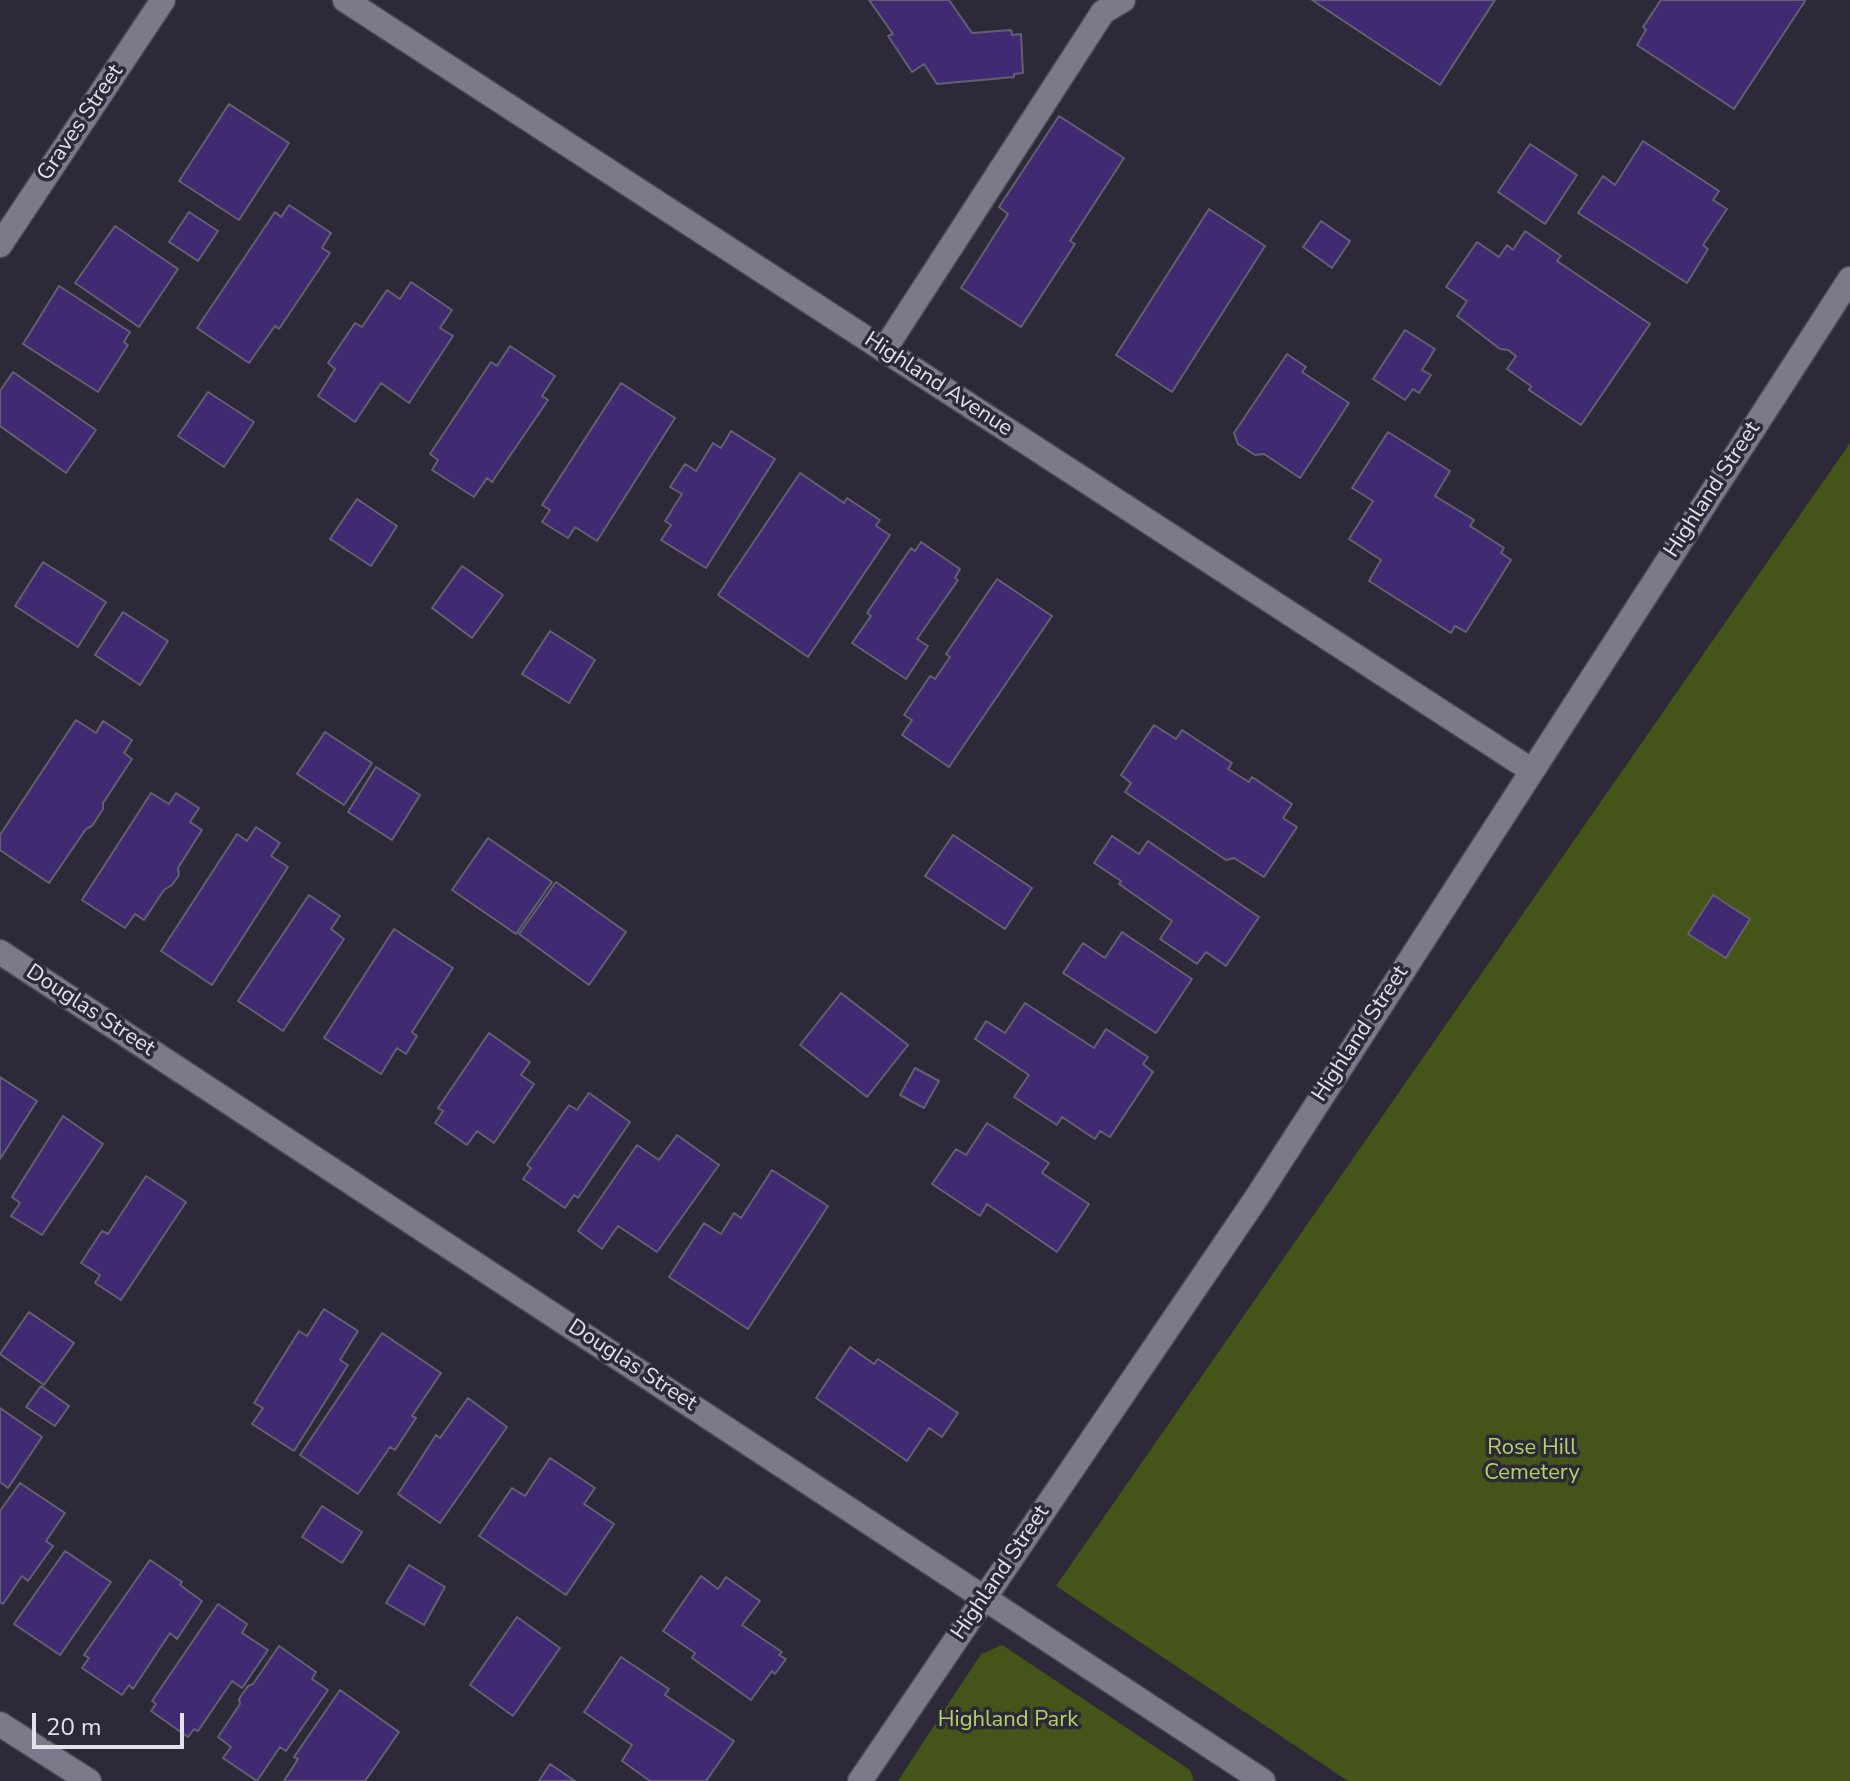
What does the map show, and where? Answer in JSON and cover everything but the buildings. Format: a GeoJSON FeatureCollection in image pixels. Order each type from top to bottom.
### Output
{"type":"FeatureCollection","features":[{"type":"Feature","properties":{"kind":"street","name":"Graves Street"},"geometry":{"type":"LineString","coordinates":[[0,245],[163,0]]}},
{"type":"Feature","properties":{"kind":"street","name":"Highland Avenue"},"geometry":{"type":"LineString","coordinates":[[345,0],[1531,770]]}},
{"type":"Feature","properties":{"kind":"street"},"geometry":{"type":"LineString","coordinates":[[884,350],[1103,12],[1123,0]]}},
{"type":"Feature","properties":{"kind":"street","name":"Highland Street"},"geometry":{"type":"LineString","coordinates":[[860,1781],[1257,1197],[1850,279]]}},
{"type":"Feature","properties":{"kind":"street","name":"Douglas Street"},"geometry":{"type":"LineString","coordinates":[[0,952],[985,1597],[1255,1779]]}},
{"type":"Feature","properties":{"kind":"street"},"geometry":{"type":"LineString","coordinates":[[0,1724],[89,1781]]}},
{"type":"Feature","properties":{"kind":"green space","name":"Rose Hill Cemetery"},"geometry":{"type":"Polygon","coordinates":[[[1850,443],[1850,1781],[1348,1781],[1056,1586],[1850,443]]]}},
{"type":"Feature","properties":{"kind":"green space","name":"Highland Park"},"geometry":{"type":"Polygon","coordinates":[[[1002,1645],[1190,1770],[1194,1781],[898,1781],[981,1654],[1002,1645]]]}}]}
